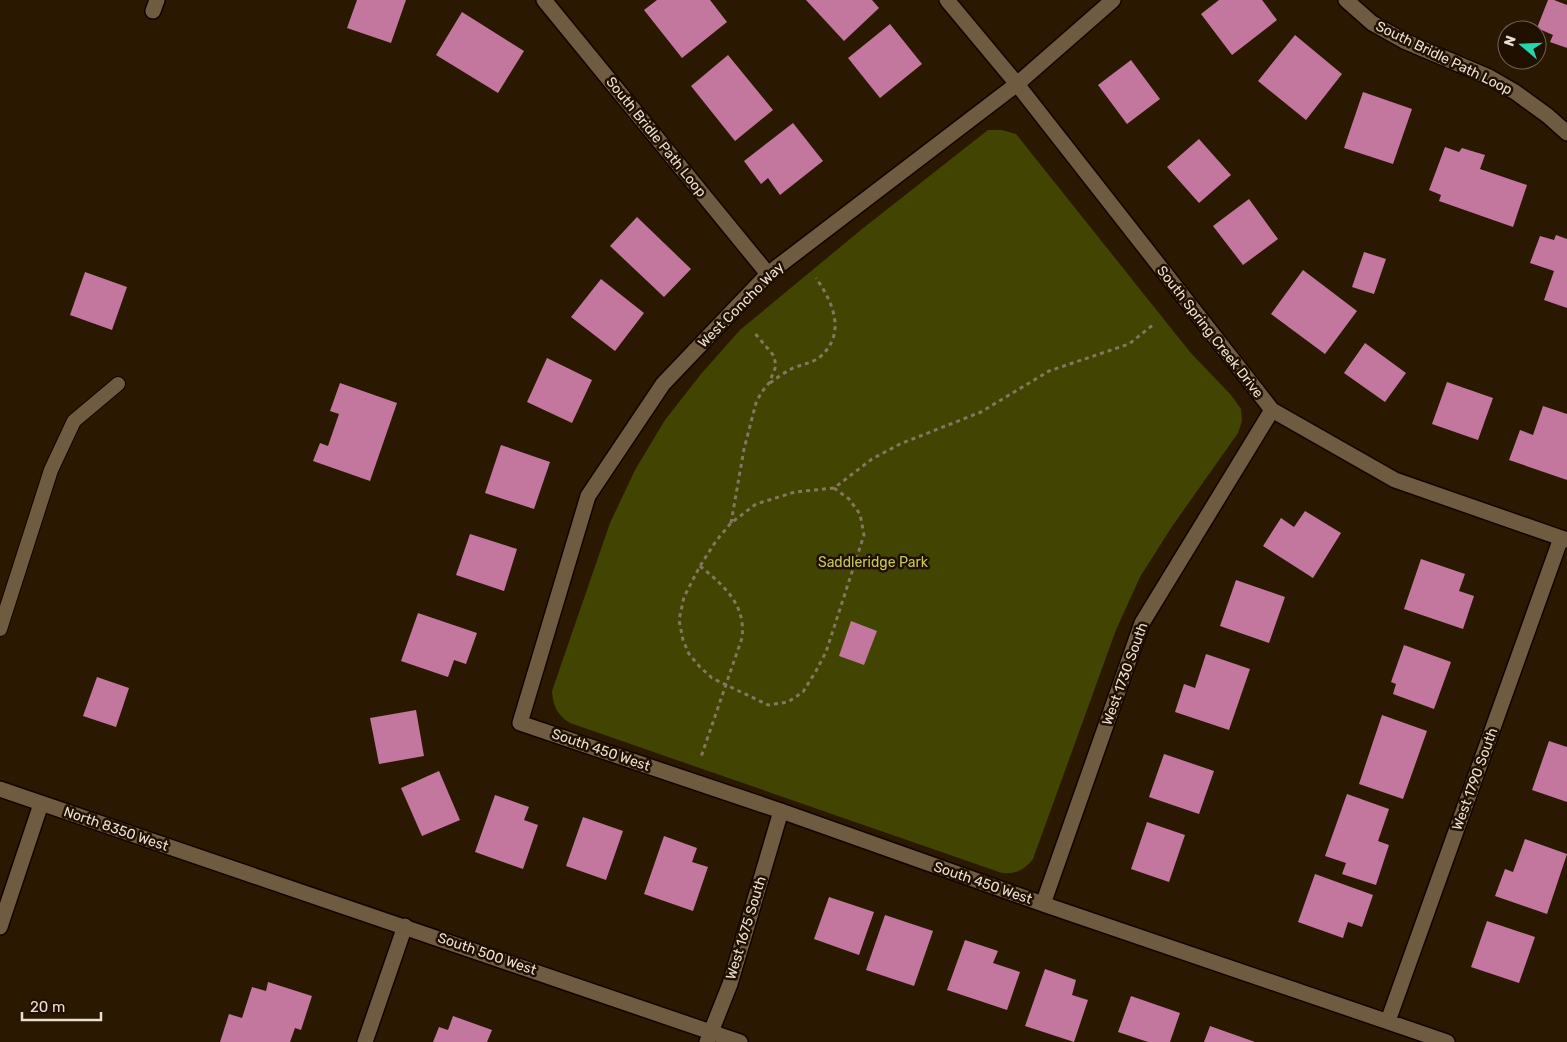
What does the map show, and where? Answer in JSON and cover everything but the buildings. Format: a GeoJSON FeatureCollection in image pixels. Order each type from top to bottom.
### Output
{"type":"FeatureCollection","features":[{"type":"Feature","properties":{"kind":"street","name":"South Bridle Path Loop"},"geometry":{"type":"LineString","coordinates":[[544,0],[768,274]]}},
{"type":"Feature","properties":{"kind":"street","name":"South Spring Creek Drive"},"geometry":{"type":"LineString","coordinates":[[947,0],[1017,84],[1272,410],[1395,480],[1564,539]]}},
{"type":"Feature","properties":{"kind":"street","name":"West Concho Way"},"geometry":{"type":"LineString","coordinates":[[520,723],[588,496],[663,384],[768,274],[1017,84],[1113,0]]}},
{"type":"Feature","properties":{"kind":"street","name":"South Bridle Path Loop"},"geometry":{"type":"LineString","coordinates":[[1346,0],[1372,23],[1404,41],[1489,77],[1515,92],[1548,116],[1567,133]]}},
{"type":"Feature","properties":{"kind":"street","name":"West 1730 South"},"geometry":{"type":"LineString","coordinates":[[1043,904],[1142,623],[1272,410]]}},
{"type":"Feature","properties":{"kind":"street","name":"West 1790 South"},"geometry":{"type":"LineString","coordinates":[[1388,1021],[1564,539]]}},
{"type":"Feature","properties":{"kind":"street","name":"South 450 West"},"geometry":{"type":"LineString","coordinates":[[520,723],[1447,1042]]}},
{"type":"Feature","properties":{"kind":"street","name":"North 8350 West"},"geometry":{"type":"LineString","coordinates":[[0,789],[233,869]]}},
{"type":"Feature","properties":{"kind":"street"},"geometry":{"type":"LineString","coordinates":[[0,927],[41,804]]}},
{"type":"Feature","properties":{"kind":"street","name":"West 1675 South"},"geometry":{"type":"LineString","coordinates":[[709,1037],[730,984],[781,812]]}},
{"type":"Feature","properties":{"kind":"street","name":"South 500 West"},"geometry":{"type":"LineString","coordinates":[[233,869],[405,926],[709,1037],[740,1042]]}},
{"type":"Feature","properties":{"kind":"street"},"geometry":{"type":"LineString","coordinates":[[365,1042],[405,926]]}},
{"type":"Feature","properties":{"kind":"lane"},"geometry":{"type":"LineString","coordinates":[[0,629],[51,470],[74,421],[118,384]]}},
{"type":"Feature","properties":{"kind":"path"},"geometry":{"type":"LineString","coordinates":[[731,524],[744,449],[756,403],[761,393],[769,384],[792,368],[808,364],[822,355],[834,338],[835,318],[828,296],[816,278]]}},
{"type":"Feature","properties":{"kind":"path"},"geometry":{"type":"LineString","coordinates":[[834,488],[849,499],[860,514],[864,535],[826,652],[816,672],[803,692],[788,702],[768,705],[712,678],[690,654],[683,640],[679,620],[684,597],[716,541],[731,524],[756,504],[795,492],[834,488],[872,459],[900,444],[981,412],[1049,371],[1129,344],[1154,324]]}},
{"type":"Feature","properties":{"kind":"path"},"geometry":{"type":"LineString","coordinates":[[753,332],[774,356],[776,366],[769,384]]}},
{"type":"Feature","properties":{"kind":"path"},"geometry":{"type":"LineString","coordinates":[[700,566],[719,581],[737,604],[744,623],[742,638],[701,757]]}},
{"type":"Feature","properties":{"kind":"green space","name":"Saddleridge Park"},"geometry":{"type":"Polygon","coordinates":[[[988,130],[1002,130],[1016,134],[1190,352],[1231,395],[1241,409],[1242,421],[1238,433],[1171,528],[1140,577],[1116,630],[1033,859],[1020,870],[1012,873],[1002,873],[570,723],[556,710],[552,691],[610,523],[635,470],[665,420],[701,374],[740,330],[862,229],[988,130]]]}}]}
